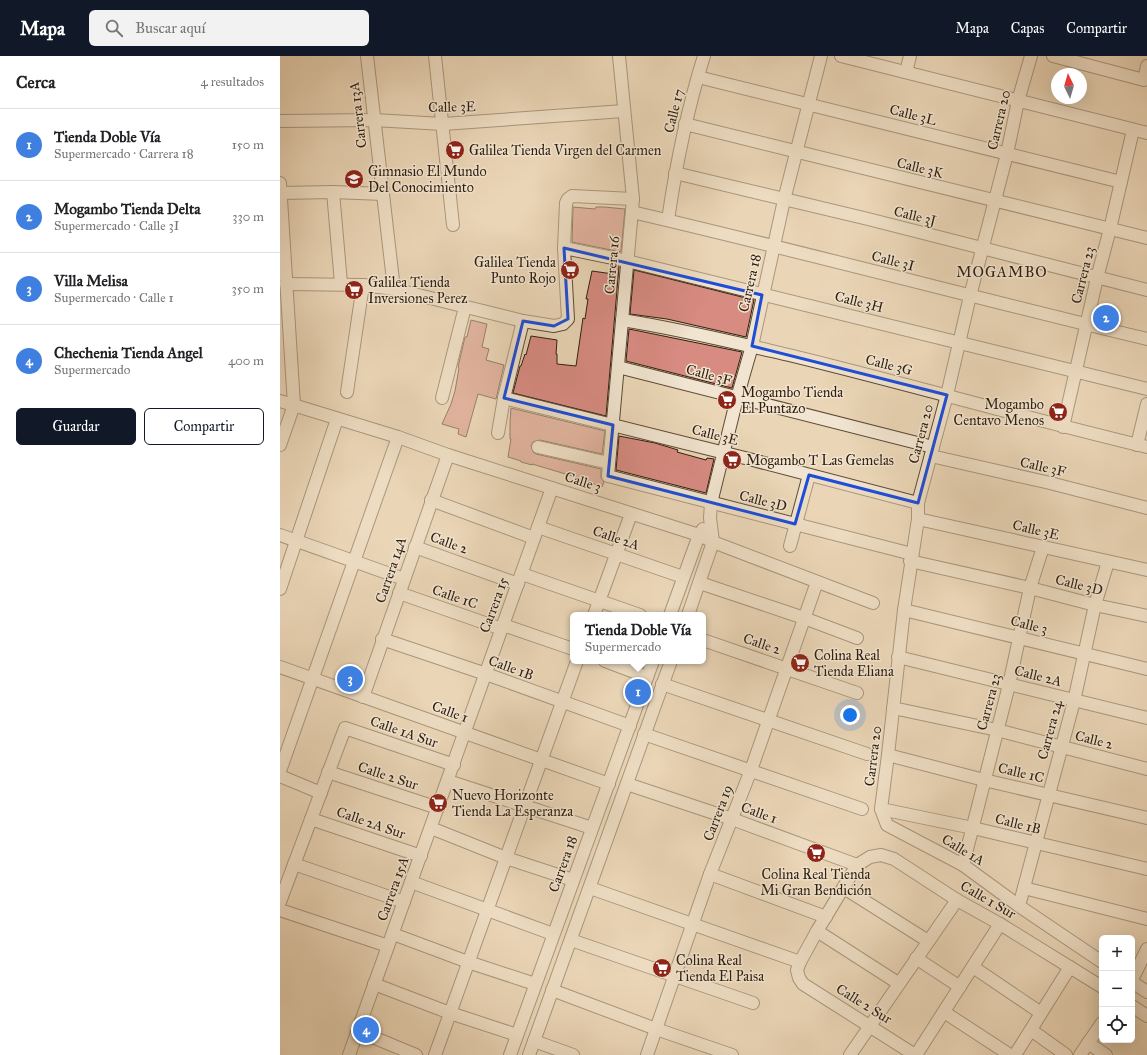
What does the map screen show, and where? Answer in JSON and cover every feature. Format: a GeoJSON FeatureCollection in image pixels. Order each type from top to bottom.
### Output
{"type":"FeatureCollection","features":[{"type":"Feature","properties":{"kind":"street","name":"Carrera 13A"},"geometry":{"type":"LineString","coordinates":[[367,56],[394,290]]}},
{"type":"Feature","properties":{"kind":"street"},"geometry":{"type":"LineString","coordinates":[[435,56],[453,225]]}},
{"type":"Feature","properties":{"kind":"street","name":"Carrera 16"},"geometry":{"type":"LineString","coordinates":[[608,476],[633,199],[619,56]]}},
{"type":"Feature","properties":{"kind":"street","name":"Calle 17"},"geometry":{"type":"LineString","coordinates":[[668,220],[675,173],[685,124],[704,56]]}},
{"type":"Feature","properties":{"kind":"street","name":"Carrera 18"},"geometry":{"type":"LineString","coordinates":[[689,612],[713,542],[710,518],[711,503],[737,398],[752,346],[784,200],[821,56]]}},
{"type":"Feature","properties":{"kind":"street"},"geometry":{"type":"LineString","coordinates":[[841,56],[1147,133]]}},
{"type":"Feature","properties":{"kind":"street"},"geometry":{"type":"LineString","coordinates":[[906,72],[910,56]]}},
{"type":"Feature","properties":{"kind":"street","name":"Carrera 20"},"geometry":{"type":"LineString","coordinates":[[887,825],[881,809],[898,657],[911,558],[918,519],[918,504],[947,395],[970,296],[1007,154],[1018,101],[1031,56]]}},
{"type":"Feature","properties":{"kind":"street"},"geometry":{"type":"LineString","coordinates":[[1053,56],[1144,80],[1147,66]]}},
{"type":"Feature","properties":{"kind":"street","name":"Calle 3L"},"geometry":{"type":"LineString","coordinates":[[698,77],[1121,182]]}},
{"type":"Feature","properties":{"kind":"street","name":"Calle 3E"},"geometry":{"type":"LineString","coordinates":[[280,121],[374,120],[443,124],[624,111]]}},
{"type":"Feature","properties":{"kind":"street","name":"Calle 3K"},"geometry":{"type":"LineString","coordinates":[[685,124],[995,202],[1147,238]]}},
{"type":"Feature","properties":{"kind":"street","name":"Carrera 23"},"geometry":{"type":"LineString","coordinates":[[1063,427],[1096,278],[1110,229],[1133,130]]}},
{"type":"Feature","properties":{"kind":"street","name":"Calle 3J"},"geometry":{"type":"LineString","coordinates":[[675,173],[1147,290]]}},
{"type":"Feature","properties":{"kind":"street"},"geometry":{"type":"LineString","coordinates":[[280,445],[294,405],[284,301],[286,284],[280,190],[383,194]]}},
{"type":"Feature","properties":{"kind":"street"},"geometry":{"type":"LineString","coordinates":[[333,192],[341,284]]}},
{"type":"Feature","properties":{"kind":"street"},"geometry":{"type":"LineString","coordinates":[[286,284],[363,284],[524,321],[554,326],[563,324],[568,319],[564,248],[566,203],[568,199],[572,196],[633,199]]}},
{"type":"Feature","properties":{"kind":"street","name":"Calle 3I"},"geometry":{"type":"LineString","coordinates":[[632,212],[774,245],[857,268],[1147,339]]}},
{"type":"Feature","properties":{"kind":"street","name":"Calle 3H"},"geometry":{"type":"LineString","coordinates":[[564,248],[627,260],[762,295],[845,314],[1147,389]]}},
{"type":"Feature","properties":{"kind":"street"},"geometry":{"type":"LineString","coordinates":[[347,392],[363,284]]}},
{"type":"Feature","properties":{"kind":"street"},"geometry":{"type":"LineString","coordinates":[[442,398],[465,307]]}},
{"type":"Feature","properties":{"kind":"street","name":"Calle 3G"},"geometry":{"type":"LineString","coordinates":[[622,320],[752,346],[947,395],[1063,427],[1142,446]]}},
{"type":"Feature","properties":{"kind":"street"},"geometry":{"type":"LineString","coordinates":[[498,433],[504,398],[524,321]]}},
{"type":"Feature","properties":{"kind":"street","name":"Calle 3F"},"geometry":{"type":"LineString","coordinates":[[618,367],[1050,484],[1147,508]]}},
{"type":"Feature","properties":{"kind":"street","name":"Calle 3E"},"geometry":{"type":"LineString","coordinates":[[504,398],[724,453],[918,504]]}},
{"type":"Feature","properties":{"kind":"street","name":"Calle 3"},"geometry":{"type":"LineString","coordinates":[[280,401],[398,437],[630,514],[699,535],[713,542],[873,603]]}},
{"type":"Feature","properties":{"kind":"street"},"geometry":{"type":"LineString","coordinates":[[1142,446],[1147,404]]}},
{"type":"Feature","properties":{"kind":"street"},"geometry":{"type":"LineString","coordinates":[[280,589],[337,419]]}},
{"type":"Feature","properties":{"kind":"street"},"geometry":{"type":"LineString","coordinates":[[280,771],[398,437]]}},
{"type":"Feature","properties":{"kind":"street"},"geometry":{"type":"LineString","coordinates":[[538,447],[609,463]]}},
{"type":"Feature","properties":{"kind":"street","name":"Carrera 14A"},"geometry":{"type":"LineString","coordinates":[[363,697],[382,639],[448,454]]}},
{"type":"Feature","properties":{"kind":"street"},"geometry":{"type":"LineString","coordinates":[[790,546],[809,475]]}},
{"type":"Feature","properties":{"kind":"street","name":"Calle 3D"},"geometry":{"type":"LineString","coordinates":[[608,476],[795,524],[911,558],[1095,605],[1147,616]]}},
{"type":"Feature","properties":{"kind":"street","name":"Carrera 15"},"geometry":{"type":"LineString","coordinates":[[465,733],[552,488]]}},
{"type":"Feature","properties":{"kind":"street","name":"Calle 2A"},"geometry":{"type":"LineString","coordinates":[[431,500],[536,533],[616,554],[683,577]]}},
{"type":"Feature","properties":{"kind":"street"},"geometry":{"type":"LineString","coordinates":[[595,612],[630,514]]}},
{"type":"Feature","properties":{"kind":"street","name":"Carrera 18"},"geometry":{"type":"LineString","coordinates":[[671,612],[699,535],[710,518]]}},
{"type":"Feature","properties":{"kind":"street","name":"Calle 3E"},"geometry":{"type":"LineString","coordinates":[[918,519],[1147,570]]}},
{"type":"Feature","properties":{"kind":"street"},"geometry":{"type":"LineString","coordinates":[[280,535],[404,579]]}},
{"type":"Feature","properties":{"kind":"street","name":"Carrera 23"},"geometry":{"type":"LineString","coordinates":[[963,865],[1009,685],[1030,588],[1043,546]]}},
{"type":"Feature","properties":{"kind":"street","name":"Calle 2"},"geometry":{"type":"LineString","coordinates":[[415,547],[599,601],[631,612]]}},
{"type":"Feature","properties":{"kind":"street","name":"Carrera 24"},"geometry":{"type":"LineString","coordinates":[[1019,906],[1074,701],[1095,605],[1108,562]]}},
{"type":"Feature","properties":{"kind":"street","name":"Carrera 19"},"geometry":{"type":"LineString","coordinates":[[647,1055],[710,874],[751,770],[817,582]]}},
{"type":"Feature","properties":{"kind":"street"},"geometry":{"type":"LineString","coordinates":[[700,583],[804,618],[857,638]]}},
{"type":"Feature","properties":{"kind":"street","name":"Calle 1C"},"geometry":{"type":"LineString","coordinates":[[399,593],[570,648]]}},
{"type":"Feature","properties":{"kind":"street","name":"Calle 3"},"geometry":{"type":"LineString","coordinates":[[904,610],[1147,669]]}},
{"type":"Feature","properties":{"kind":"street","name":"Calle 1B"},"geometry":{"type":"LineString","coordinates":[[382,639],[486,674],[630,726]]}},
{"type":"Feature","properties":{"kind":"street","name":"Calle 2"},"geometry":{"type":"LineString","coordinates":[[706,641],[858,693]]}},
{"type":"Feature","properties":{"kind":"street","name":"Calle 2A"},"geometry":{"type":"LineString","coordinates":[[898,657],[1147,718]]}},
{"type":"Feature","properties":{"kind":"street"},"geometry":{"type":"LineString","coordinates":[[435,1055],[576,664]]}},
{"type":"Feature","properties":{"kind":"street"},"geometry":{"type":"LineString","coordinates":[[612,664],[647,678]]}},
{"type":"Feature","properties":{"kind":"street","name":"Carrera 18"},"geometry":{"type":"LineString","coordinates":[[510,1055],[652,664]]}},
{"type":"Feature","properties":{"kind":"street"},"geometry":{"type":"LineString","coordinates":[[529,1055],[670,664]]}},
{"type":"Feature","properties":{"kind":"street","name":"Calle 1"},"geometry":{"type":"LineString","coordinates":[[280,667],[609,784]]}},
{"type":"Feature","properties":{"kind":"street"},"geometry":{"type":"LineString","coordinates":[[662,684],[867,754]]}},
{"type":"Feature","properties":{"kind":"street","name":"Calle 2"},"geometry":{"type":"LineString","coordinates":[[893,708],[997,730],[1147,769]]}},
{"type":"Feature","properties":{"kind":"street","name":"Calle 1A Sur"},"geometry":{"type":"LineString","coordinates":[[328,772],[345,728],[454,765]]}},
{"type":"Feature","properties":{"kind":"street","name":"Carrera 15A"},"geometry":{"type":"LineString","coordinates":[[349,1055],[465,733]]}},
{"type":"Feature","properties":{"kind":"street"},"geometry":{"type":"LineString","coordinates":[[644,734],[862,809]]}},
{"type":"Feature","properties":{"kind":"street","name":"Calle 1C"},"geometry":{"type":"LineString","coordinates":[[888,755],[984,780],[1147,818]]}},
{"type":"Feature","properties":{"kind":"street"},"geometry":{"type":"LineString","coordinates":[[280,902],[328,772]]}},
{"type":"Feature","properties":{"kind":"street","name":"Calle 2 Sur"},"geometry":{"type":"LineString","coordinates":[[328,772],[438,808]]}},
{"type":"Feature","properties":{"kind":"street"},"geometry":{"type":"LineString","coordinates":[[280,776],[321,793]]}},
{"type":"Feature","properties":{"kind":"street"},"geometry":{"type":"LineString","coordinates":[[448,781],[592,828]]}},
{"type":"Feature","properties":{"kind":"street","name":"Calle 1"},"geometry":{"type":"LineString","coordinates":[[627,784],[732,819],[857,865]]}},
{"type":"Feature","properties":{"kind":"street","name":"Calle 1B"},"geometry":{"type":"LineString","coordinates":[[881,809],[973,828],[1035,844],[1147,869]]}},
{"type":"Feature","properties":{"kind":"street","name":"Calle 2A Sur"},"geometry":{"type":"LineString","coordinates":[[311,819],[421,856]]}},
{"type":"Feature","properties":{"kind":"street","name":"Calle 1A"},"geometry":{"type":"LineString","coordinates":[[887,825],[963,865],[1019,906]]}},
{"type":"Feature","properties":{"kind":"street"},"geometry":{"type":"LineString","coordinates":[[431,828],[506,858],[573,880]]}},
{"type":"Feature","properties":{"kind":"street","name":"Calle 1 Sur"},"geometry":{"type":"LineString","coordinates":[[857,865],[870,857],[881,855],[894,859],[957,900],[1000,924],[1099,985]]}},
{"type":"Feature","properties":{"kind":"street"},"geometry":{"type":"LineString","coordinates":[[294,864],[404,902]]}},
{"type":"Feature","properties":{"kind":"street"},"geometry":{"type":"LineString","coordinates":[[590,888],[693,923],[800,962],[857,865]]}},
{"type":"Feature","properties":{"kind":"street"},"geometry":{"type":"LineString","coordinates":[[710,874],[826,917]]}},
{"type":"Feature","properties":{"kind":"street"},"geometry":{"type":"LineString","coordinates":[[412,882],[553,934]]}},
{"type":"Feature","properties":{"kind":"street"},"geometry":{"type":"LineString","coordinates":[[844,888],[928,941]]}},
{"type":"Feature","properties":{"kind":"street"},"geometry":{"type":"LineString","coordinates":[[1024,888],[1147,919]]}},
{"type":"Feature","properties":{"kind":"street"},"geometry":{"type":"LineString","coordinates":[[850,1055],[869,1025],[957,900]]}},
{"type":"Feature","properties":{"kind":"street"},"geometry":{"type":"LineString","coordinates":[[1019,906],[1099,960]]}},
{"type":"Feature","properties":{"kind":"street"},"geometry":{"type":"LineString","coordinates":[[280,910],[388,946]]}},
{"type":"Feature","properties":{"kind":"street"},"geometry":{"type":"LineString","coordinates":[[915,1055],[1000,924]]}},
{"type":"Feature","properties":{"kind":"street"},"geometry":{"type":"LineString","coordinates":[[818,931],[898,984]]}},
{"type":"Feature","properties":{"kind":"street"},"geometry":{"type":"LineString","coordinates":[[393,934],[468,962],[535,984]]}},
{"type":"Feature","properties":{"kind":"street"},"geometry":{"type":"LineString","coordinates":[[571,940],[753,1003]]}},
{"type":"Feature","properties":{"kind":"street"},"geometry":{"type":"LineString","coordinates":[[1135,975],[1147,949]]}},
{"type":"Feature","properties":{"kind":"street"},"geometry":{"type":"LineString","coordinates":[[916,958],[960,987]]}},
{"type":"Feature","properties":{"kind":"street","name":"Calle 2 Sur"},"geometry":{"type":"LineString","coordinates":[[800,962],[797,970],[799,978],[803,984],[915,1055]]}},
{"type":"Feature","properties":{"kind":"street"},"geometry":{"type":"LineString","coordinates":[[542,967],[559,974]]}},
{"type":"Feature","properties":{"kind":"street"},"geometry":{"type":"LineString","coordinates":[[972,967],[1042,1013]]}},
{"type":"Feature","properties":{"kind":"street"},"geometry":{"type":"LineString","coordinates":[[1015,1055],[1070,967]]}},
{"type":"Feature","properties":{"kind":"street"},"geometry":{"type":"LineString","coordinates":[[1135,983],[1147,992]]}},
{"type":"Feature","properties":{"kind":"street"},"geometry":{"type":"LineString","coordinates":[[374,984],[450,1013],[517,1035]]}},
{"type":"Feature","properties":{"kind":"street"},"geometry":{"type":"LineString","coordinates":[[552,990],[656,1029],[732,1055]]}},
{"type":"Feature","properties":{"kind":"street"},"geometry":{"type":"LineString","coordinates":[[1134,1007],[1147,1016]]}},
{"type":"Feature","properties":{"kind":"street"},"geometry":{"type":"LineString","coordinates":[[944,1012],[1010,1055]]}},
{"type":"Feature","properties":{"kind":"street"},"geometry":{"type":"LineString","coordinates":[[1080,1055],[1099,1027]]}},
{"type":"Feature","properties":{"kind":"street"},"geometry":{"type":"LineString","coordinates":[[1031,1030],[1066,1055]]}},
{"type":"Feature","properties":{"kind":"street"},"geometry":{"type":"LineString","coordinates":[[358,1031],[416,1055]]}},
{"type":"Feature","properties":{"kind":"street"},"geometry":{"type":"LineString","coordinates":[[534,1042],[573,1055]]}},
{"type":"Feature","properties":{"kind":"street"},"geometry":{"type":"LineString","coordinates":[[1088,1043],[1106,1055]]}},
{"type":"Feature","properties":{"kind":"highlighted area"},"geometry":{"type":"Polygon","coordinates":[[[564,248],[762,295],[752,346],[947,395],[918,503],[809,475],[795,524],[711,503],[608,476],[613,425],[504,398],[523,321],[554,326],[568,319],[564,248]]]}},
{"type":"Feature","properties":{"kind":"building"},"geometry":{"type":"Polygon","coordinates":[[[573,207],[625,209],[621,252],[572,242],[573,207]]]}},
{"type":"Feature","properties":{"kind":"building"},"geometry":{"type":"Polygon","coordinates":[[[614,266],[619,267],[606,416],[513,393],[520,366],[525,354],[526,355],[531,336],[557,340],[557,364],[576,366],[583,318],[585,319],[588,299],[586,299],[592,271],[613,274],[614,266]]]}},
{"type":"Feature","properties":{"kind":"building"},"geometry":{"type":"Polygon","coordinates":[[[634,270],[754,300],[746,337],[667,319],[630,314],[634,270]]]}},
{"type":"Feature","properties":{"kind":"building"},"geometry":{"type":"Polygon","coordinates":[[[471,320],[487,324],[482,347],[489,349],[486,360],[504,365],[496,399],[478,394],[466,437],[458,434],[459,429],[442,424],[455,391],[458,367],[465,337],[467,337],[471,320]]]}},
{"type":"Feature","properties":{"kind":"building"},"geometry":{"type":"Polygon","coordinates":[[[629,329],[742,352],[732,388],[626,361],[629,329]]]}},
{"type":"Feature","properties":{"kind":"building"},"geometry":{"type":"Polygon","coordinates":[[[511,408],[605,431],[602,454],[540,440],[533,442],[531,446],[533,452],[536,454],[601,469],[601,478],[604,482],[602,487],[579,478],[508,457],[511,439],[511,408]]]}},
{"type":"Feature","properties":{"kind":"building"},"geometry":{"type":"Polygon","coordinates":[[[619,436],[655,443],[678,450],[677,452],[706,460],[707,458],[714,459],[706,493],[616,470],[619,436]]]}},
{"type":"Feature","properties":{"kind":"place","name":"Galilea Tienda Virgen del Carmen"},"geometry":{"type":"Point","coordinates":[455,150]}},
{"type":"Feature","properties":{"kind":"place","name":"Gimnasio El Mundo Del Conocimiento"},"geometry":{"type":"Point","coordinates":[354,179]}},
{"type":"Feature","properties":{"kind":"place","name":"Galilea Tienda Punto Rojo"},"geometry":{"type":"Point","coordinates":[570,270]}},
{"type":"Feature","properties":{"kind":"place","name":"Galilea Tienda Inversiones Perez"},"geometry":{"type":"Point","coordinates":[354,290]}},
{"type":"Feature","properties":{"kind":"place","name":"Mogambo Tienda Delta"},"geometry":{"type":"Point","coordinates":[1106,318]}},
{"type":"Feature","properties":{"kind":"place","name":"Mogambo Tienda El Puntazo"},"geometry":{"type":"Point","coordinates":[727,400]}},
{"type":"Feature","properties":{"kind":"place","name":"Mogambo Centavo Menos"},"geometry":{"type":"Point","coordinates":[1058,412]}},
{"type":"Feature","properties":{"kind":"place","name":"Mogambo T Las Gemelas"},"geometry":{"type":"Point","coordinates":[732,460]}},
{"type":"Feature","properties":{"kind":"place","name":"Colina Real Tienda Eliana"},"geometry":{"type":"Point","coordinates":[800,663]}},
{"type":"Feature","properties":{"kind":"place","name":"Villa Melisa"},"geometry":{"type":"Point","coordinates":[350,679]}},
{"type":"Feature","properties":{"kind":"place","name":"Tienda Doble Vía"},"geometry":{"type":"Point","coordinates":[638,692]}},
{"type":"Feature","properties":{"kind":"place","name":"Nuevo Horizonte Tienda La Esperanza"},"geometry":{"type":"Point","coordinates":[438,803]}},
{"type":"Feature","properties":{"kind":"place","name":"Colina Real Tienda Mi Gran Bendición"},"geometry":{"type":"Point","coordinates":[816,853]}},
{"type":"Feature","properties":{"kind":"place","name":"Colina Real Tienda El Paisa"},"geometry":{"type":"Point","coordinates":[662,968]}},
{"type":"Feature","properties":{"kind":"place","name":"Chechenia Tienda Angel"},"geometry":{"type":"Point","coordinates":[366,1030]}},
{"type":"Feature","properties":{"kind":"district","name":"MOGAMBO"},"geometry":{"type":"Point","coordinates":[1002,272]}}]}
